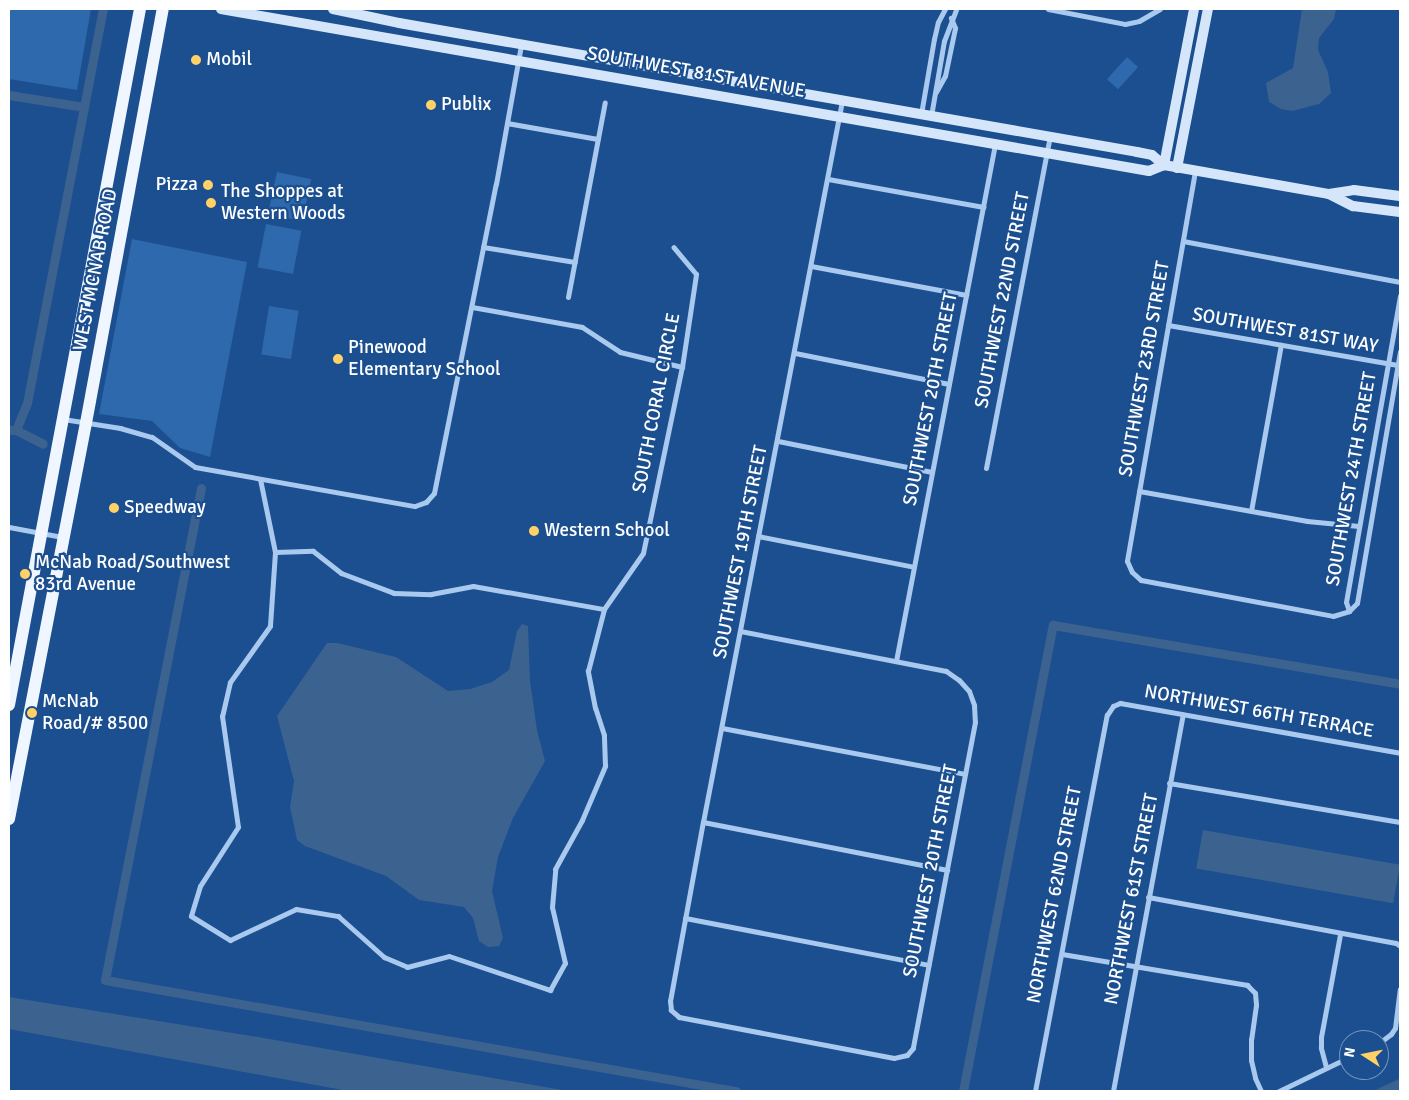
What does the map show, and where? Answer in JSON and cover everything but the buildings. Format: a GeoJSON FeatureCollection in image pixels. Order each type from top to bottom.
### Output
{"type":"FeatureCollection","features":[{"type":"Feature","properties":{"kind":"main road","name":"WEST MCNAB ROAD"},"geometry":{"type":"LineString","coordinates":[[9,705],[140,9]]}},
{"type":"Feature","properties":{"kind":"main road","name":"WEST MCNAB ROAD"},"geometry":{"type":"LineString","coordinates":[[9,819],[64,538],[163,9]]}},
{"type":"Feature","properties":{"kind":"street","name":"SOUTHWEST 81ST AVENUE"},"geometry":{"type":"LineString","coordinates":[[221,9],[1047,152],[1150,172],[1164,165]]}},
{"type":"Feature","properties":{"kind":"street","name":"SOUTHWEST 81ST AVENUE"},"geometry":{"type":"LineString","coordinates":[[333,9],[399,23],[1152,155],[1164,165],[1177,168],[1329,194]]}},
{"type":"Feature","properties":{"kind":"street"},"geometry":{"type":"LineString","coordinates":[[926,116],[932,48],[938,22],[945,9]]}},
{"type":"Feature","properties":{"kind":"street"},"geometry":{"type":"LineString","coordinates":[[926,116],[935,92],[951,18],[956,9]]}},
{"type":"Feature","properties":{"kind":"street"},"geometry":{"type":"LineString","coordinates":[[1048,9],[1125,24],[1139,21],[1160,9]]}},
{"type":"Feature","properties":{"kind":"street"},"geometry":{"type":"LineString","coordinates":[[1164,165],[1194,9]]}},
{"type":"Feature","properties":{"kind":"street"},"geometry":{"type":"LineString","coordinates":[[1177,168],[1208,9]]}},
{"type":"Feature","properties":{"kind":"street"},"geometry":{"type":"LineString","coordinates":[[935,92],[945,76],[955,28],[951,18]]}},
{"type":"Feature","properties":{"kind":"street"},"geometry":{"type":"LineString","coordinates":[[62,419],[129,430],[152,437],[195,467],[415,506],[426,502],[434,493],[484,247],[521,44]]}},
{"type":"Feature","properties":{"kind":"street"},"geometry":{"type":"LineString","coordinates":[[932,48],[943,49]]}},
{"type":"Feature","properties":{"kind":"street"},"geometry":{"type":"LineString","coordinates":[[1186,54],[1191,65],[1196,68]]}},
{"type":"Feature","properties":{"kind":"street","name":"SOUTHWEST 19TH STREET"},"geometry":{"type":"LineString","coordinates":[[842,100],[670,1001],[671,1010],[679,1017],[894,1058],[907,1055]]}},
{"type":"Feature","properties":{"kind":"street"},"geometry":{"type":"LineString","coordinates":[[568,297],[605,102]]}},
{"type":"Feature","properties":{"kind":"street"},"geometry":{"type":"LineString","coordinates":[[507,122],[598,139]]}},
{"type":"Feature","properties":{"kind":"street","name":"SOUTHWEST 22ND STREET"},"geometry":{"type":"LineString","coordinates":[[986,468],[1050,137]]}},
{"type":"Feature","properties":{"kind":"street","name":"SOUTHWEST 20TH STREET"},"geometry":{"type":"LineString","coordinates":[[907,1055],[913,1048],[975,722],[974,705],[969,691],[960,680],[946,670],[896,661],[995,144]]}},
{"type":"Feature","properties":{"kind":"street","name":"SOUTHWEST 23RD STREET"},"geometry":{"type":"LineString","coordinates":[[1195,171],[1127,561],[1132,572],[1141,580],[1334,616],[1348,611]]}},
{"type":"Feature","properties":{"kind":"street"},"geometry":{"type":"LineString","coordinates":[[828,179],[983,207]]}},
{"type":"Feature","properties":{"kind":"street"},"geometry":{"type":"LineString","coordinates":[[1329,194],[1354,190],[1400,196]]}},
{"type":"Feature","properties":{"kind":"street"},"geometry":{"type":"LineString","coordinates":[[1329,194],[1353,206],[1400,212]]}},
{"type":"Feature","properties":{"kind":"street"},"geometry":{"type":"LineString","coordinates":[[1183,241],[1400,282]]}},
{"type":"Feature","properties":{"kind":"street"},"geometry":{"type":"LineString","coordinates":[[484,247],[575,262]]}},
{"type":"Feature","properties":{"kind":"street","name":"SOUTH CORAL CIRCLE"},"geometry":{"type":"LineString","coordinates":[[275,552],[270,626],[230,682],[222,716],[238,827],[200,886],[191,916],[230,940],[296,909],[338,916],[384,957],[407,967],[449,956],[550,990],[565,964],[552,907],[555,869],[582,820],[605,766],[604,735],[595,708],[588,671],[604,609],[643,553],[682,367],[696,274],[673,247]]}},
{"type":"Feature","properties":{"kind":"street"},"geometry":{"type":"LineString","coordinates":[[811,266],[966,295]]}},
{"type":"Feature","properties":{"kind":"street","name":"SOUTHWEST 24TH STREET"},"geometry":{"type":"LineString","coordinates":[[1400,296],[1346,602],[1348,611],[1357,603],[1400,352]]}},
{"type":"Feature","properties":{"kind":"street"},"geometry":{"type":"LineString","coordinates":[[472,307],[582,327],[620,352],[682,367]]}},
{"type":"Feature","properties":{"kind":"street","name":"SOUTHWEST 81ST WAY"},"geometry":{"type":"LineString","coordinates":[[1168,325],[1398,365]]}},
{"type":"Feature","properties":{"kind":"street"},"geometry":{"type":"LineString","coordinates":[[1251,511],[1281,345]]}},
{"type":"Feature","properties":{"kind":"street"},"geometry":{"type":"LineString","coordinates":[[795,353],[949,384]]}},
{"type":"Feature","properties":{"kind":"street"},"geometry":{"type":"LineString","coordinates":[[778,441],[932,472]]}},
{"type":"Feature","properties":{"kind":"street"},"geometry":{"type":"LineString","coordinates":[[260,479],[275,552],[313,551],[341,573],[394,593],[431,594],[473,586],[604,609]]}},
{"type":"Feature","properties":{"kind":"street"},"geometry":{"type":"LineString","coordinates":[[1139,491],[1251,511],[1359,526]]}},
{"type":"Feature","properties":{"kind":"street"},"geometry":{"type":"LineString","coordinates":[[9,527],[64,538]]}},
{"type":"Feature","properties":{"kind":"street"},"geometry":{"type":"LineString","coordinates":[[758,536],[914,567]]}},
{"type":"Feature","properties":{"kind":"street"},"geometry":{"type":"LineString","coordinates":[[740,630],[896,661]]}},
{"type":"Feature","properties":{"kind":"street","name":"NORTHWEST 66TH TERRACE"},"geometry":{"type":"LineString","coordinates":[[1113,706],[1120,703],[1400,753]]}},
{"type":"Feature","properties":{"kind":"street","name":"NORTHWEST 62ND STREET"},"geometry":{"type":"LineString","coordinates":[[1035,1091],[1107,715],[1113,706]]}},
{"type":"Feature","properties":{"kind":"street","name":"NORTHWEST 61ST STREET"},"geometry":{"type":"LineString","coordinates":[[1113,1091],[1134,967],[1183,714]]}},
{"type":"Feature","properties":{"kind":"street"},"geometry":{"type":"LineString","coordinates":[[722,728],[965,774]]}},
{"type":"Feature","properties":{"kind":"street"},"geometry":{"type":"LineString","coordinates":[[1169,783],[1400,822]]}},
{"type":"Feature","properties":{"kind":"street"},"geometry":{"type":"LineString","coordinates":[[703,822],[947,870]]}},
{"type":"Feature","properties":{"kind":"street"},"geometry":{"type":"LineString","coordinates":[[1148,897],[1396,943],[1400,946]]}},
{"type":"Feature","properties":{"kind":"street"},"geometry":{"type":"LineString","coordinates":[[686,918],[928,965]]}},
{"type":"Feature","properties":{"kind":"street"},"geometry":{"type":"LineString","coordinates":[[1326,1067],[1321,1048],[1321,1037],[1340,934]]}},
{"type":"Feature","properties":{"kind":"street"},"geometry":{"type":"LineString","coordinates":[[1062,954],[1247,985],[1255,993],[1256,1005],[1250,1039],[1251,1060],[1255,1078],[1261,1091]]}},
{"type":"Feature","properties":{"kind":"street"},"geometry":{"type":"LineString","coordinates":[[1389,1036],[1394,1028],[1400,989]]}},
{"type":"Feature","properties":{"kind":"street"},"geometry":{"type":"LineString","coordinates":[[1279,1091],[1339,1061]]}},
{"type":"Feature","properties":{"kind":"shaded area"},"geometry":{"type":"Polygon","coordinates":[[[9,9],[91,9],[77,90],[9,79],[9,9]]]}},
{"type":"Feature","properties":{"kind":"shaded area"},"geometry":{"type":"Polygon","coordinates":[[[1302,9],[1336,9],[1334,19],[1319,38],[1318,50],[1328,72],[1331,93],[1319,104],[1292,111],[1281,109],[1269,102],[1266,83],[1293,68],[1302,9]]]}},
{"type":"Feature","properties":{"kind":"shaded area"},"geometry":{"type":"Polygon","coordinates":[[[1127,57],[1138,67],[1118,89],[1107,79],[1127,57]]]}},
{"type":"Feature","properties":{"kind":"shaded area"},"geometry":{"type":"Polygon","coordinates":[[[277,172],[311,179],[302,221],[268,214],[277,172]]]}},
{"type":"Feature","properties":{"kind":"shaded area"},"geometry":{"type":"Polygon","coordinates":[[[266,224],[301,231],[293,274],[258,267],[266,224]]]}},
{"type":"Feature","properties":{"kind":"shaded area"},"geometry":{"type":"Polygon","coordinates":[[[132,239],[247,262],[210,457],[180,448],[152,421],[99,414],[132,239]]]}},
{"type":"Feature","properties":{"kind":"shaded area"},"geometry":{"type":"Polygon","coordinates":[[[269,306],[299,311],[291,359],[261,354],[269,306]]]}},
{"type":"Feature","properties":{"kind":"shaded area"},"geometry":{"type":"Polygon","coordinates":[[[522,624],[528,626],[530,681],[537,730],[545,761],[513,818],[498,857],[492,891],[503,938],[499,946],[488,947],[479,941],[473,918],[464,907],[419,900],[386,876],[305,846],[297,840],[290,807],[294,781],[277,716],[327,643],[337,643],[396,657],[448,691],[470,689],[492,682],[509,670],[517,631],[522,624]]]}},
{"type":"Feature","properties":{"kind":"shaded area"},"geometry":{"type":"Polygon","coordinates":[[[1203,830],[1400,865],[1393,903],[1196,868],[1203,830]]]}},
{"type":"Feature","properties":{"kind":"shaded area"},"geometry":{"type":"Polygon","coordinates":[[[9,997],[258,1037],[568,1091],[348,1091],[9,1029],[9,997]]]}},
{"type":"Feature","properties":{"kind":"shaded area"},"geometry":{"type":"Polygon","coordinates":[[[1399,1079],[1400,1091],[1373,1091],[1399,1079]]]}},
{"type":"Feature","properties":{"kind":"waterway"},"geometry":{"type":"LineString","coordinates":[[9,430],[16,430],[27,403],[103,9]]}},
{"type":"Feature","properties":{"kind":"waterway"},"geometry":{"type":"LineString","coordinates":[[9,95],[84,107]]}},
{"type":"Feature","properties":{"kind":"waterway"},"geometry":{"type":"LineString","coordinates":[[16,430],[43,444]]}},
{"type":"Feature","properties":{"kind":"waterway"},"geometry":{"type":"LineString","coordinates":[[201,488],[105,980],[736,1091]]}},
{"type":"Feature","properties":{"kind":"waterway"},"geometry":{"type":"LineString","coordinates":[[963,1091],[1053,625],[1400,684]]}},
{"type":"Feature","properties":{"kind":"place","name":"Mobil"},"geometry":{"type":"Point","coordinates":[196,60]}},
{"type":"Feature","properties":{"kind":"place","name":"Publix"},"geometry":{"type":"Point","coordinates":[431,105]}},
{"type":"Feature","properties":{"kind":"place","name":"Pizza"},"geometry":{"type":"Point","coordinates":[208,185]}},
{"type":"Feature","properties":{"kind":"place","name":"The Shoppes at Western Woods"},"geometry":{"type":"Point","coordinates":[211,203]}},
{"type":"Feature","properties":{"kind":"place","name":"Pinewood Elementary School"},"geometry":{"type":"Point","coordinates":[338,359]}},
{"type":"Feature","properties":{"kind":"place","name":"Speedway"},"geometry":{"type":"Point","coordinates":[114,508]}},
{"type":"Feature","properties":{"kind":"place","name":"Western School"},"geometry":{"type":"Point","coordinates":[534,531]}},
{"type":"Feature","properties":{"kind":"place","name":"McNab Road/Southwest 83rd Avenue"},"geometry":{"type":"Point","coordinates":[25,574]}},
{"type":"Feature","properties":{"kind":"place","name":"McNab Road/# 8500"},"geometry":{"type":"Point","coordinates":[32,713]}}]}
